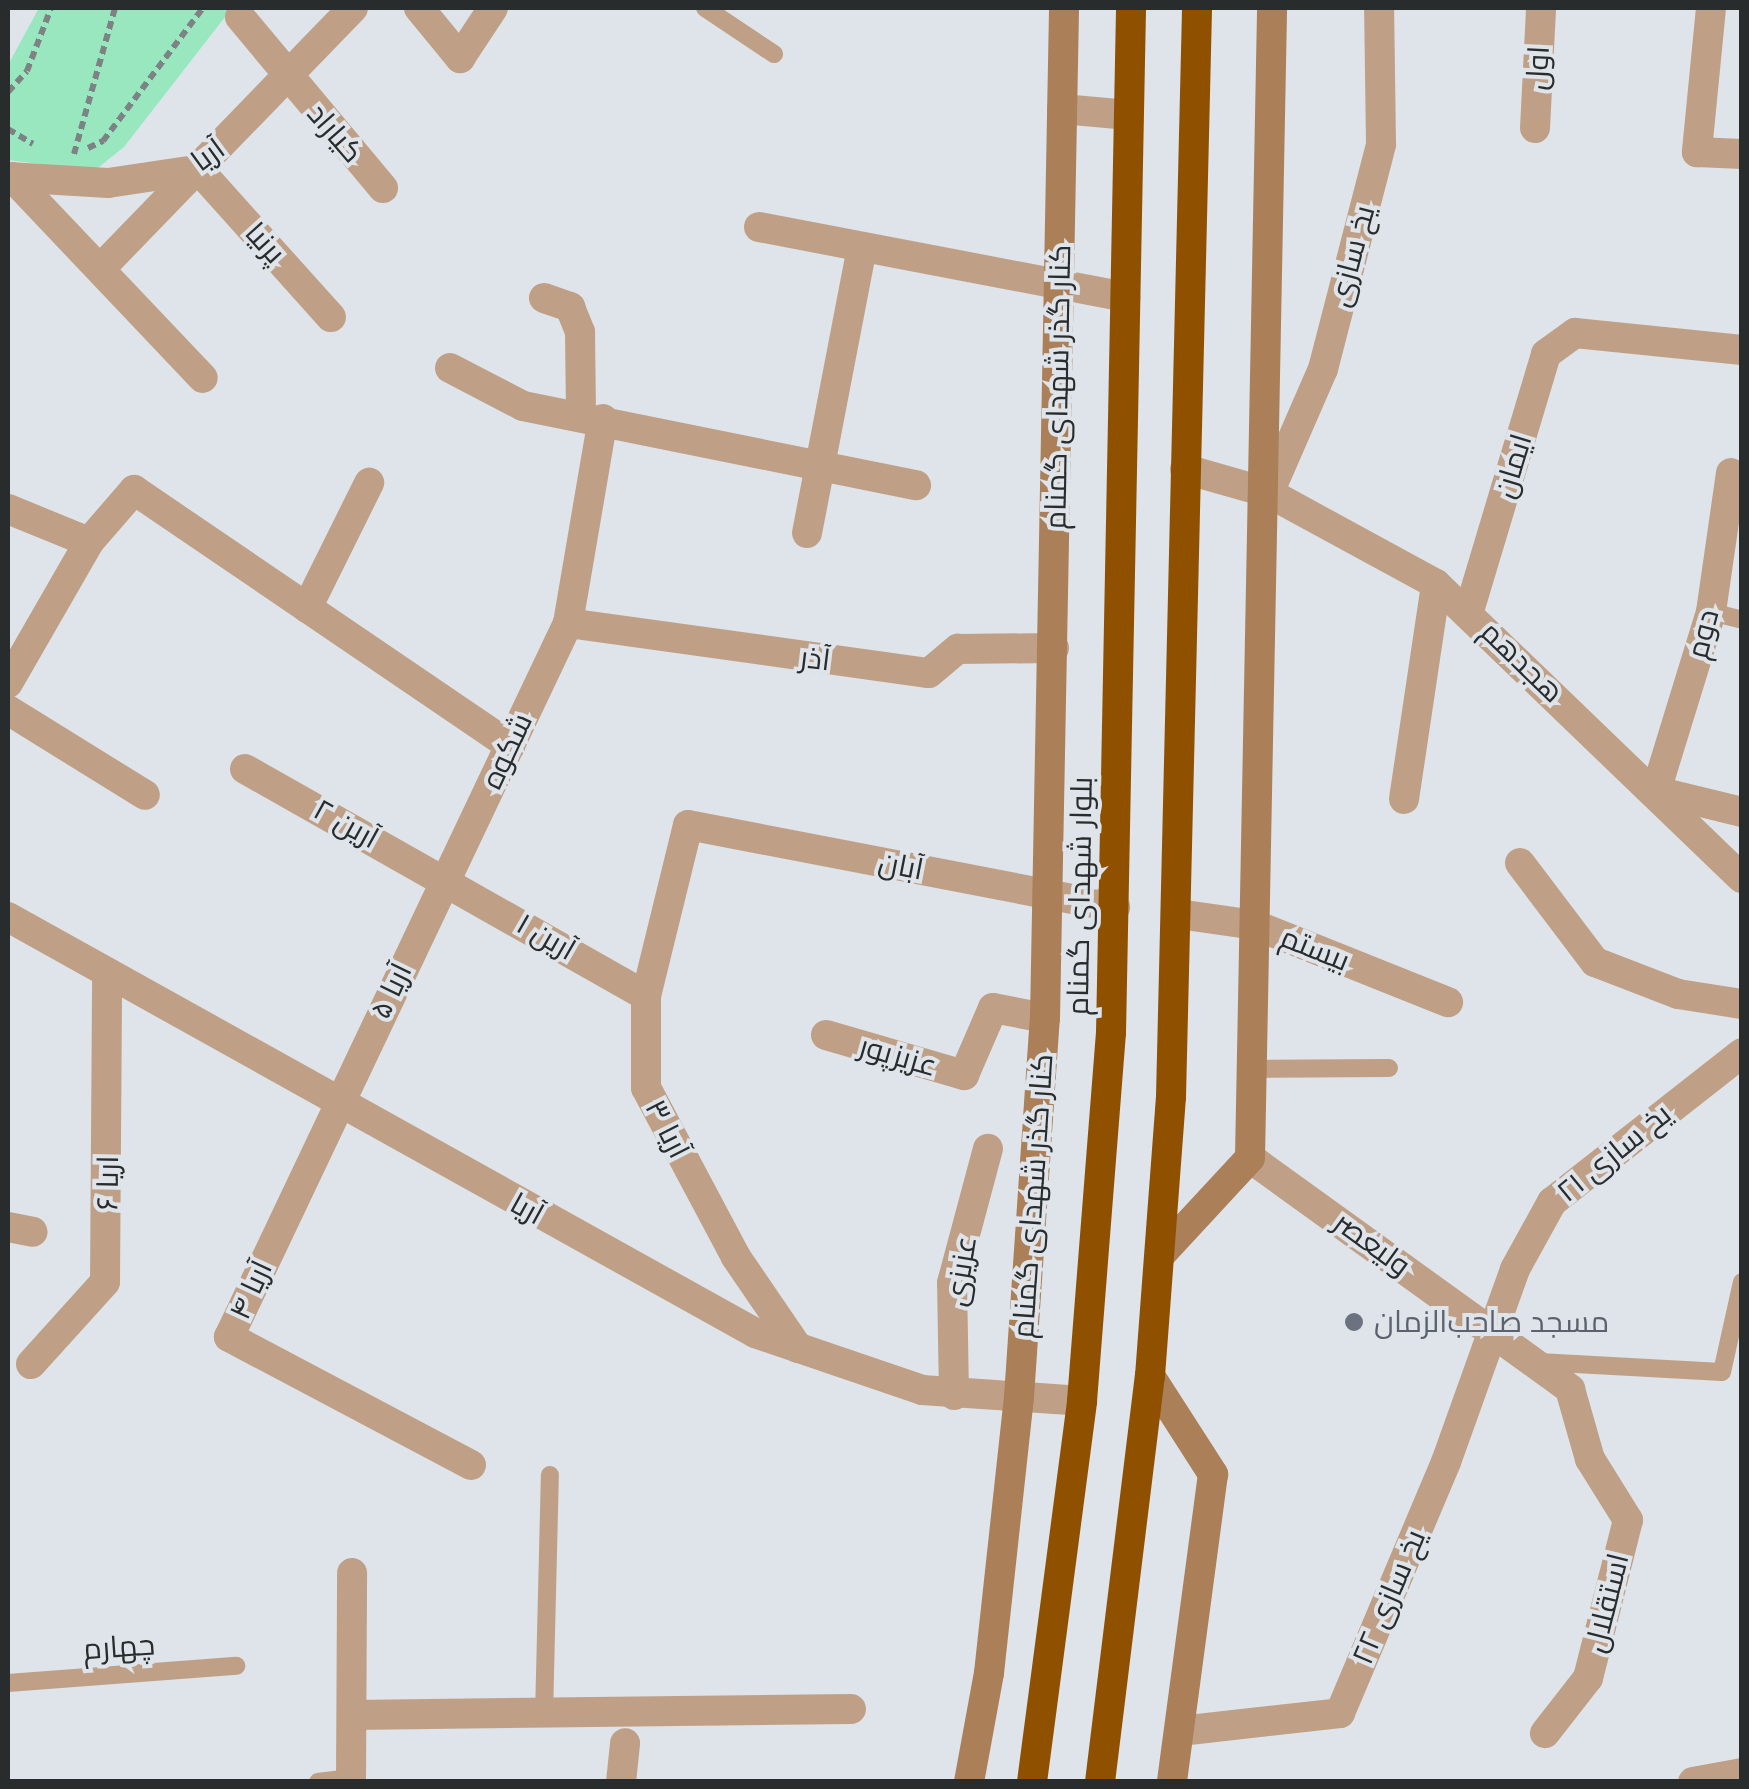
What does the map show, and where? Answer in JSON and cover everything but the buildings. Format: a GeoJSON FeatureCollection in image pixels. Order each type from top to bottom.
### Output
{"type":"FeatureCollection","features":[{"type":"Feature","properties":{"kind":"highway","name":"بلوار شهدای گمنام"},"geometry":{"type":"LineString","coordinates":[[1032,1782],[1082,1401],[1115,907],[1131,8]]}},
{"type":"Feature","properties":{"kind":"highway"},"geometry":{"type":"LineString","coordinates":[[1100,1782],[1162,1253],[1178,914],[1197,8]]}},
{"type":"Feature","properties":{"kind":"street","name":"آریا"},"geometry":{"type":"LineString","coordinates":[[10,177],[108,183],[198,169],[353,8]]}},
{"type":"Feature","properties":{"kind":"street"},"geometry":{"type":"LineString","coordinates":[[419,8],[460,58],[493,8]]}},
{"type":"Feature","properties":{"kind":"street","name":"کنار گذر شهدای گمنام"},"geometry":{"type":"LineString","coordinates":[[969,1782],[990,1673],[1019,1397],[1045,1018],[1064,8]]}},
{"type":"Feature","properties":{"kind":"street"},"geometry":{"type":"LineString","coordinates":[[1162,1253],[1250,1158],[1269,493],[1272,8]]}},
{"type":"Feature","properties":{"kind":"street","name":"یخ سازی"},"geometry":{"type":"LineString","coordinates":[[1269,493],[1323,369],[1381,144],[1379,8]]}},
{"type":"Feature","properties":{"kind":"street","name":"اول"},"geometry":{"type":"LineString","coordinates":[[1535,128],[1541,8]]}},
{"type":"Feature","properties":{"kind":"street"},"geometry":{"type":"LineString","coordinates":[[1711,8],[1697,152],[1742,154]]}},
{"type":"Feature","properties":{"kind":"street","name":"کیاراد"},"geometry":{"type":"LineString","coordinates":[[240,17],[286,79],[383,188]]}},
{"type":"Feature","properties":{"kind":"street"},"geometry":{"type":"LineString","coordinates":[[1062,109],[1128,115]]}},
{"type":"Feature","properties":{"kind":"street"},"geometry":{"type":"LineString","coordinates":[[100,268],[198,169]]}},
{"type":"Feature","properties":{"kind":"street","name":"پرنیا"},"geometry":{"type":"LineString","coordinates":[[198,169],[331,317]]}},
{"type":"Feature","properties":{"kind":"street"},"geometry":{"type":"LineString","coordinates":[[10,177],[203,378]]}},
{"type":"Feature","properties":{"kind":"street"},"geometry":{"type":"LineString","coordinates":[[759,227],[1125,296]]}},
{"type":"Feature","properties":{"kind":"street"},"geometry":{"type":"LineString","coordinates":[[807,533],[862,248]]}},
{"type":"Feature","properties":{"kind":"street","name":"شکوه"},"geometry":{"type":"LineString","coordinates":[[446,879],[568,623],[592,416],[580,332],[570,307],[544,298]]}},
{"type":"Feature","properties":{"kind":"street","name":"ایمان"},"geometry":{"type":"LineString","coordinates":[[1469,611],[1546,354],[1575,333],[1742,350]]}},
{"type":"Feature","properties":{"kind":"street"},"geometry":{"type":"LineString","coordinates":[[450,368],[523,406],[592,416],[916,485]]}},
{"type":"Feature","properties":{"kind":"street","name":"هجدهم"},"geometry":{"type":"LineString","coordinates":[[1185,470],[1269,493],[1436,584],[1656,790],[1742,878]]}},
{"type":"Feature","properties":{"kind":"street","name":"دوم"},"geometry":{"type":"LineString","coordinates":[[1656,790],[1711,612],[1730,473]]}},
{"type":"Feature","properties":{"kind":"street"},"geometry":{"type":"LineString","coordinates":[[307,608],[369,484]]}},
{"type":"Feature","properties":{"kind":"street"},"geometry":{"type":"LineString","coordinates":[[8,683],[90,542],[134,490],[510,746]]}},
{"type":"Feature","properties":{"kind":"street"},"geometry":{"type":"LineString","coordinates":[[8,509],[90,542]]}},
{"type":"Feature","properties":{"kind":"street"},"geometry":{"type":"LineString","coordinates":[[1404,799],[1436,584]]}},
{"type":"Feature","properties":{"kind":"street","name":"آذر"},"geometry":{"type":"LineString","coordinates":[[568,623],[930,673],[958,649],[1054,648]]}},
{"type":"Feature","properties":{"kind":"street"},"geometry":{"type":"LineString","coordinates":[[8,710],[145,795]]}},
{"type":"Feature","properties":{"kind":"street","name":"آرین ۲"},"geometry":{"type":"LineString","coordinates":[[245,770],[446,879]]}},
{"type":"Feature","properties":{"kind":"street"},"geometry":{"type":"LineString","coordinates":[[1656,790],[1742,812]]}},
{"type":"Feature","properties":{"kind":"street","name":"آبان"},"geometry":{"type":"LineString","coordinates":[[688,825],[1115,907]]}},
{"type":"Feature","properties":{"kind":"street","name":"آریا ۳"},"geometry":{"type":"LineString","coordinates":[[688,825],[646,996],[646,1088],[736,1258],[798,1348]]}},
{"type":"Feature","properties":{"kind":"street"},"geometry":{"type":"LineString","coordinates":[[1520,863],[1595,962],[1678,994],[1742,1004]]}},
{"type":"Feature","properties":{"kind":"street","name":"آرین ۱"},"geometry":{"type":"LineString","coordinates":[[446,879],[646,996]]}},
{"type":"Feature","properties":{"kind":"street","name":"آریا ۵"},"geometry":{"type":"LineString","coordinates":[[336,1104],[446,879]]}},
{"type":"Feature","properties":{"kind":"street","name":"بیستم"},"geometry":{"type":"LineString","coordinates":[[1178,914],[1256,925],[1448,1002]]}},
{"type":"Feature","properties":{"kind":"street","name":"آریا"},"geometry":{"type":"LineString","coordinates":[[8,918],[336,1104],[755,1333],[954,1395],[1082,1401]]}},
{"type":"Feature","properties":{"kind":"street","name":"اریا ۶"},"geometry":{"type":"LineString","coordinates":[[31,1364],[105,1282],[107,974]]}},
{"type":"Feature","properties":{"kind":"street","name":"عزیزپور"},"geometry":{"type":"LineString","coordinates":[[826,1035],[964,1075],[993,1008],[1045,1018]]}},
{"type":"Feature","properties":{"kind":"street","name":"یخ سازی ۲۱"},"geometry":{"type":"LineString","coordinates":[[1492,1331],[1552,1202],[1742,1053]]}},
{"type":"Feature","properties":{"kind":"street","name":"آریا ۴"},"geometry":{"type":"LineString","coordinates":[[336,1104],[229,1337],[470,1465]]}},
{"type":"Feature","properties":{"kind":"street","name":"عزیزی"},"geometry":{"type":"LineString","coordinates":[[954,1395],[952,1283],[988,1149]]}},
{"type":"Feature","properties":{"kind":"street","name":"ولیعصر"},"geometry":{"type":"LineString","coordinates":[[1250,1158],[1492,1331]]}},
{"type":"Feature","properties":{"kind":"street","name":"استقلال"},"geometry":{"type":"LineString","coordinates":[[1492,1331],[1570,1389],[1590,1459],[1628,1520],[1588,1678],[1545,1732]]}},
{"type":"Feature","properties":{"kind":"street","name":"یخ سازی ۲۲"},"geometry":{"type":"LineString","coordinates":[[1180,1731],[1340,1713],[1492,1331]]}},
{"type":"Feature","properties":{"kind":"street"},"geometry":{"type":"LineString","coordinates":[[1150,1376],[1213,1474],[1172,1782]]}},
{"type":"Feature","properties":{"kind":"street"},"geometry":{"type":"LineString","coordinates":[[351,1780],[352,1573]]}},
{"type":"Feature","properties":{"kind":"street"},"geometry":{"type":"LineString","coordinates":[[352,1715],[544,1716],[851,1709]]}},
{"type":"Feature","properties":{"kind":"street"},"geometry":{"type":"LineString","coordinates":[[621,1782],[624,1742]]}},
{"type":"Feature","properties":{"kind":"street"},"geometry":{"type":"LineString","coordinates":[[1698,1779],[1742,1773]]}},
{"type":"Feature","properties":{"kind":"lane"},"geometry":{"type":"LineString","coordinates":[[706,8],[774,54]]}},
{"type":"Feature","properties":{"kind":"lane"},"geometry":{"type":"LineString","coordinates":[[1711,612],[1742,620]]}},
{"type":"Feature","properties":{"kind":"lane"},"geometry":{"type":"LineString","coordinates":[[1252,1069],[1389,1068]]}},
{"type":"Feature","properties":{"kind":"lane"},"geometry":{"type":"LineString","coordinates":[[1533,1362],[1722,1372],[1742,1282]]}},
{"type":"Feature","properties":{"kind":"lane"},"geometry":{"type":"LineString","coordinates":[[544,1716],[550,1475]]}},
{"type":"Feature","properties":{"kind":"lane","name":"چهارم"},"geometry":{"type":"LineString","coordinates":[[8,1683],[236,1666]]}},
{"type":"Feature","properties":{"kind":"lane"},"geometry":{"type":"LineString","coordinates":[[318,1782],[351,1780]]}},
{"type":"Feature","properties":{"kind":"path"},"geometry":{"type":"LineString","coordinates":[[8,92],[26,72],[52,8]]}},
{"type":"Feature","properties":{"kind":"path"},"geometry":{"type":"LineString","coordinates":[[74,155],[115,8]]}},
{"type":"Feature","properties":{"kind":"path"},"geometry":{"type":"LineString","coordinates":[[55,151],[74,155],[103,141],[203,8]]}},
{"type":"Feature","properties":{"kind":"path"},"geometry":{"type":"LineString","coordinates":[[8,129],[37,147]]}},
{"type":"Feature","properties":{"kind":"green space"},"geometry":{"type":"Polygon","coordinates":[[[39,8],[232,8],[124,147],[94,171],[8,160],[8,65],[39,8]]]}},
{"type":"Feature","properties":{"kind":"place","name":"مسجد صاحب‌الزمان"},"geometry":{"type":"Point","coordinates":[1354,1322]}}]}
